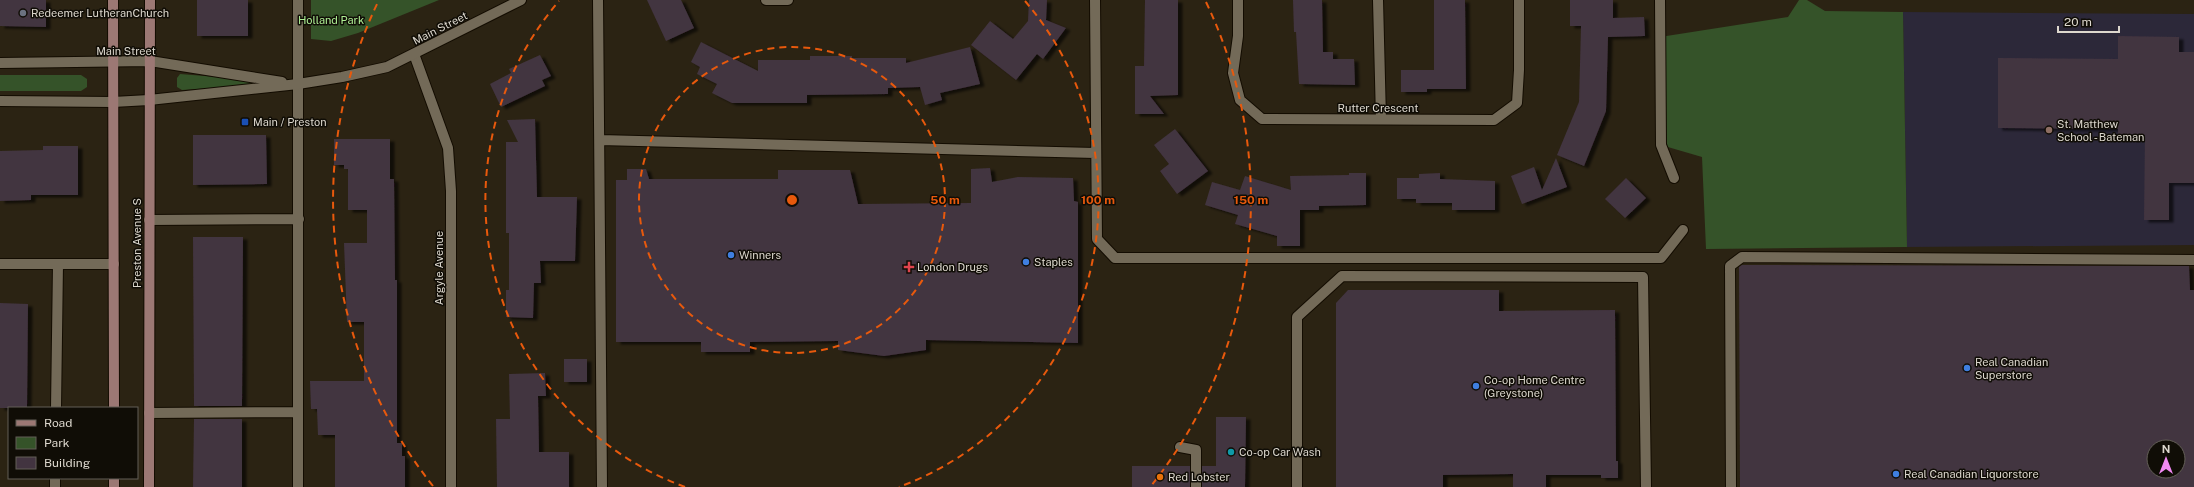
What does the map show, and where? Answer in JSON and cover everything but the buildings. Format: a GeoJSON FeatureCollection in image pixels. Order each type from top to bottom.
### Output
{"type":"FeatureCollection","features":[{"type":"Feature","properties":{"kind":"main road"},"geometry":{"type":"LineString","coordinates":[[113,0],[114,407]]}},
{"type":"Feature","properties":{"kind":"main road","name":"Preston Avenue S"},"geometry":{"type":"LineString","coordinates":[[149,487],[150,0]]}},
{"type":"Feature","properties":{"kind":"street"},"geometry":{"type":"LineString","coordinates":[[298,0],[298,487]]}},
{"type":"Feature","properties":{"kind":"street","name":"Main Street"},"geometry":{"type":"LineString","coordinates":[[0,101],[113,102],[149,100],[298,84],[342,77],[387,67],[521,0]]}},
{"type":"Feature","properties":{"kind":"street"},"geometry":{"type":"LineString","coordinates":[[598,0],[602,487]]}},
{"type":"Feature","properties":{"kind":"street"},"geometry":{"type":"LineString","coordinates":[[766,0],[788,0]]}},
{"type":"Feature","properties":{"kind":"street"},"geometry":{"type":"LineString","coordinates":[[1095,0],[1095,153],[1097,239],[1115,258],[1661,258],[1683,230]]}},
{"type":"Feature","properties":{"kind":"street","name":"Rutter Crescent"},"geometry":{"type":"LineString","coordinates":[[1238,0],[1238,36],[1233,73],[1240,100],[1262,119],[1494,120],[1517,103],[1519,70],[1519,0]]}},
{"type":"Feature","properties":{"kind":"street"},"geometry":{"type":"LineString","coordinates":[[1378,0],[1380,119]]}},
{"type":"Feature","properties":{"kind":"street"},"geometry":{"type":"LineString","coordinates":[[1660,0],[1661,145],[1674,178]]}},
{"type":"Feature","properties":{"kind":"street","name":"Argyle Avenue"},"geometry":{"type":"LineString","coordinates":[[414,54],[448,148],[451,191],[451,487]]}},
{"type":"Feature","properties":{"kind":"street","name":"Main Street"},"geometry":{"type":"LineString","coordinates":[[0,63],[113,63],[150,61],[298,84]]}},
{"type":"Feature","properties":{"kind":"street"},"geometry":{"type":"LineString","coordinates":[[600,140],[1095,153]]}},
{"type":"Feature","properties":{"kind":"street"},"geometry":{"type":"LineString","coordinates":[[149,220],[299,219]]}},
{"type":"Feature","properties":{"kind":"street"},"geometry":{"type":"LineString","coordinates":[[1731,487],[1730,266],[1742,257],[2194,260]]}},
{"type":"Feature","properties":{"kind":"street"},"geometry":{"type":"LineString","coordinates":[[0,264],[114,264]]}},
{"type":"Feature","properties":{"kind":"street"},"geometry":{"type":"LineString","coordinates":[[56,407],[58,264]]}},
{"type":"Feature","properties":{"kind":"street"},"geometry":{"type":"LineString","coordinates":[[1297,487],[1297,317],[1342,276],[1644,277],[1646,487]]}},
{"type":"Feature","properties":{"kind":"street"},"geometry":{"type":"LineString","coordinates":[[149,413],[298,412]]}},
{"type":"Feature","properties":{"kind":"street"},"geometry":{"type":"LineString","coordinates":[[1180,447],[1196,450],[1196,487]]}},
{"type":"Feature","properties":{"kind":"shaded area","name":"St. Matthew School - Bateman"},"geometry":{"type":"Polygon","coordinates":[[[1903,12],[2194,14],[2194,245],[1907,247],[1903,12]]]}},
{"type":"Feature","properties":{"kind":"green space","name":"Holland Park"},"geometry":{"type":"Polygon","coordinates":[[[311,0],[439,0],[358,33],[331,41],[311,39],[311,0]]]}},
{"type":"Feature","properties":{"kind":"green space"},"geometry":{"type":"Polygon","coordinates":[[[1799,0],[1807,0],[1825,11],[1903,12],[1907,247],[1706,249],[1702,157],[1661,145],[1660,37],[1788,17],[1799,0]]]}},
{"type":"Feature","properties":{"kind":"green space"},"geometry":{"type":"Polygon","coordinates":[[[180,74],[255,80],[261,85],[182,90],[177,87],[177,78],[180,74]]]}},
{"type":"Feature","properties":{"kind":"green space"},"geometry":{"type":"Polygon","coordinates":[[[0,75],[81,75],[87,79],[87,87],[81,91],[0,91],[0,75]]]}},
{"type":"Feature","properties":{"kind":"place","name":"Redeemer LutheranChurch"},"geometry":{"type":"Point","coordinates":[23,13]}},
{"type":"Feature","properties":{"kind":"place","name":"Main / Preston"},"geometry":{"type":"Point","coordinates":[245,122]}},
{"type":"Feature","properties":{"kind":"place","name":"St. Matthew School - Bateman"},"geometry":{"type":"Point","coordinates":[2049,130]}},
{"type":"Feature","properties":{"kind":"place","name":"Winners"},"geometry":{"type":"Point","coordinates":[731,255]}},
{"type":"Feature","properties":{"kind":"place","name":"Staples"},"geometry":{"type":"Point","coordinates":[1026,262]}},
{"type":"Feature","properties":{"kind":"place","name":"London Drugs"},"geometry":{"type":"Point","coordinates":[909,267]}},
{"type":"Feature","properties":{"kind":"place","name":"Real Canadian Superstore"},"geometry":{"type":"Point","coordinates":[1967,368]}},
{"type":"Feature","properties":{"kind":"place","name":"Co-op Home Centre (Greystone)"},"geometry":{"type":"Point","coordinates":[1476,386]}},
{"type":"Feature","properties":{"kind":"place","name":"Co-op Car Wash"},"geometry":{"type":"Point","coordinates":[1231,452]}},
{"type":"Feature","properties":{"kind":"place","name":"Real Canadian Liquorstore"},"geometry":{"type":"Point","coordinates":[1896,474]}},
{"type":"Feature","properties":{"kind":"place","name":"Red Lobster"},"geometry":{"type":"Point","coordinates":[1160,477]}}]}
